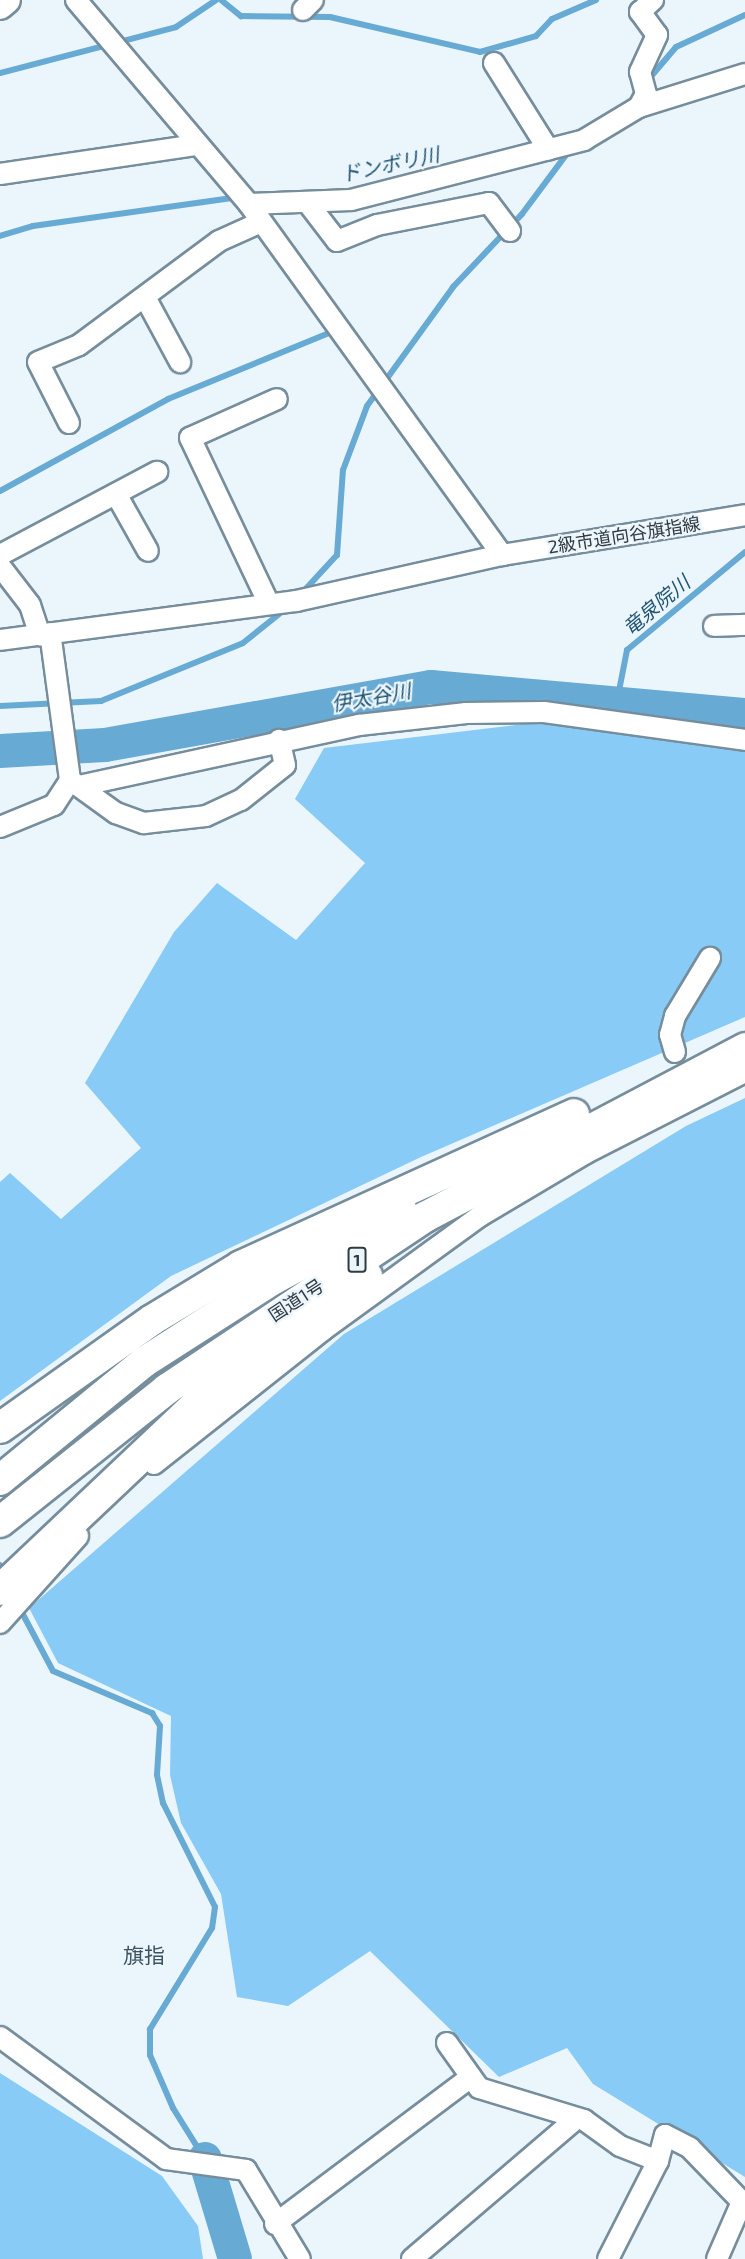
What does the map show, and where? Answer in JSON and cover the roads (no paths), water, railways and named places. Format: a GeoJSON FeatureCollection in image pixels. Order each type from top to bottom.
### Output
{"type":"FeatureCollection","features":[{"type":"Feature","properties":{"kind":"highway","name":"国道1号"},"geometry":{"type":"LineString","coordinates":[[0,1480],[144,1362],[274,1279],[614,1095],[745,1032]]}},
{"type":"Feature","properties":{"kind":"highway","name":"国道1号"},"geometry":{"type":"LineString","coordinates":[[0,1522],[167,1389],[276,1312],[425,1217],[523,1163],[745,1048]]}},
{"type":"Feature","properties":{"kind":"highway"},"geometry":{"type":"LineString","coordinates":[[0,1428],[152,1320],[241,1266],[614,1095]]}},
{"type":"Feature","properties":{"kind":"highway"},"geometry":{"type":"LineString","coordinates":[[0,1590],[197,1404],[523,1163]]}},
{"type":"Feature","properties":{"kind":"main road"},"geometry":{"type":"LineString","coordinates":[[0,6],[7,0]]}},
{"type":"Feature","properties":{"kind":"street"},"geometry":{"type":"LineString","coordinates":[[76,0],[249,204],[502,555]]}},
{"type":"Feature","properties":{"kind":"street"},"geometry":{"type":"LineString","coordinates":[[639,107],[646,94],[640,72],[657,35],[640,12],[654,0]]}},
{"type":"Feature","properties":{"kind":"street"},"geometry":{"type":"LineString","coordinates":[[494,63],[548,149]]}},
{"type":"Feature","properties":{"kind":"street"},"geometry":{"type":"LineString","coordinates":[[249,204],[351,200],[584,140],[639,107],[745,74]]}},
{"type":"Feature","properties":{"kind":"street"},"geometry":{"type":"LineString","coordinates":[[0,174],[197,145]]}},
{"type":"Feature","properties":{"kind":"street"},"geometry":{"type":"LineString","coordinates":[[307,202],[337,241],[377,225],[489,203],[510,231]]}},
{"type":"Feature","properties":{"kind":"street"},"geometry":{"type":"LineString","coordinates":[[69,423],[39,362],[79,345],[146,299],[219,241],[261,222]]}},
{"type":"Feature","properties":{"kind":"street"},"geometry":{"type":"LineString","coordinates":[[146,299],[180,362]]}},
{"type":"Feature","properties":{"kind":"street"},"geometry":{"type":"LineString","coordinates":[[269,604],[190,438],[277,399]]}},
{"type":"Feature","properties":{"kind":"street"},"geometry":{"type":"LineString","coordinates":[[0,555],[157,472]]}},
{"type":"Feature","properties":{"kind":"street"},"geometry":{"type":"LineString","coordinates":[[116,494],[148,551]]}},
{"type":"Feature","properties":{"kind":"street","name":"2級市道向谷旗指線"},"geometry":{"type":"LineString","coordinates":[[0,640],[269,604],[502,555],[745,515]]}},
{"type":"Feature","properties":{"kind":"street"},"geometry":{"type":"LineString","coordinates":[[0,566],[30,605],[45,634],[73,780],[116,813],[144,822],[206,816],[241,800],[285,765],[279,740]]}},
{"type":"Feature","properties":{"kind":"street"},"geometry":{"type":"LineString","coordinates":[[714,626],[745,625]]}},
{"type":"Feature","properties":{"kind":"street"},"geometry":{"type":"LineString","coordinates":[[0,827],[54,805],[73,780],[279,740],[466,713],[544,712],[745,740]]}},
{"type":"Feature","properties":{"kind":"street"},"geometry":{"type":"LineString","coordinates":[[675,1052],[670,1035],[675,1016],[710,958]]}},
{"type":"Feature","properties":{"kind":"street"},"geometry":{"type":"LineString","coordinates":[[0,1623],[44,1570],[160,1458],[323,1330],[480,1216],[586,1153],[699,1092],[745,1072]]}},
{"type":"Feature","properties":{"kind":"street"},"geometry":{"type":"LineString","coordinates":[[0,2037],[166,2159],[246,2170],[275,2224],[300,2259]]}},
{"type":"Feature","properties":{"kind":"street"},"geometry":{"type":"LineString","coordinates":[[447,2043],[479,2088],[576,2119],[658,2161]]}},
{"type":"Feature","properties":{"kind":"street"},"geometry":{"type":"LineString","coordinates":[[275,2224],[471,2077]]}},
{"type":"Feature","properties":{"kind":"street"},"geometry":{"type":"LineString","coordinates":[[412,2259],[576,2119]]}},
{"type":"Feature","properties":{"kind":"street"},"geometry":{"type":"LineString","coordinates":[[608,2259],[658,2161],[665,2135],[690,2148],[743,2205],[717,2259]]}},
{"type":"Feature","properties":{"kind":"waterway"},"geometry":{"type":"LineString","coordinates":[[0,73],[176,27],[216,0]]}},
{"type":"Feature","properties":{"kind":"waterway"},"geometry":{"type":"LineString","coordinates":[[221,0],[241,16],[330,17],[480,52],[536,36],[552,19],[596,0]]}},
{"type":"Feature","properties":{"kind":"waterway","name":"ドンボリ川"},"geometry":{"type":"LineString","coordinates":[[648,80],[676,47],[745,15]]}},
{"type":"Feature","properties":{"kind":"waterway"},"geometry":{"type":"LineString","coordinates":[[301,594],[337,555],[343,470],[367,406],[453,287],[522,214],[569,151]]}},
{"type":"Feature","properties":{"kind":"waterway","name":"ドンボリ川"},"geometry":{"type":"LineString","coordinates":[[0,236],[33,226],[239,197]]}},
{"type":"Feature","properties":{"kind":"waterway"},"geometry":{"type":"LineString","coordinates":[[0,491],[168,399],[329,333]]}},
{"type":"Feature","properties":{"kind":"waterway","name":"竜泉院川"},"geometry":{"type":"LineString","coordinates":[[617,701],[627,650],[745,552]]}},
{"type":"Feature","properties":{"kind":"waterway"},"geometry":{"type":"LineString","coordinates":[[0,706],[101,701],[243,643],[288,607]]}},
{"type":"Feature","properties":{"kind":"waterway","name":"伊太谷川"},"geometry":{"type":"LineString","coordinates":[[0,751],[105,745],[431,687],[745,715]]}},
{"type":"Feature","properties":{"kind":"waterway"},"geometry":{"type":"LineString","coordinates":[[0,1565],[5,1576]]}},
{"type":"Feature","properties":{"kind":"waterway"},"geometry":{"type":"LineString","coordinates":[[19,1607],[53,1671],[152,1713],[160,1726],[157,1775],[163,1803],[215,1907],[212,1928],[150,2029],[150,2055],[173,2108],[206,2161]]}},
{"type":"Feature","properties":{"kind":"waterway"},"geometry":{"type":"LineString","coordinates":[[205,2159],[235,2259]]}},
{"type":"Feature","properties":{"kind":"district","name":"旗指"},"geometry":{"type":"Point","coordinates":[144,1955]}}]}
